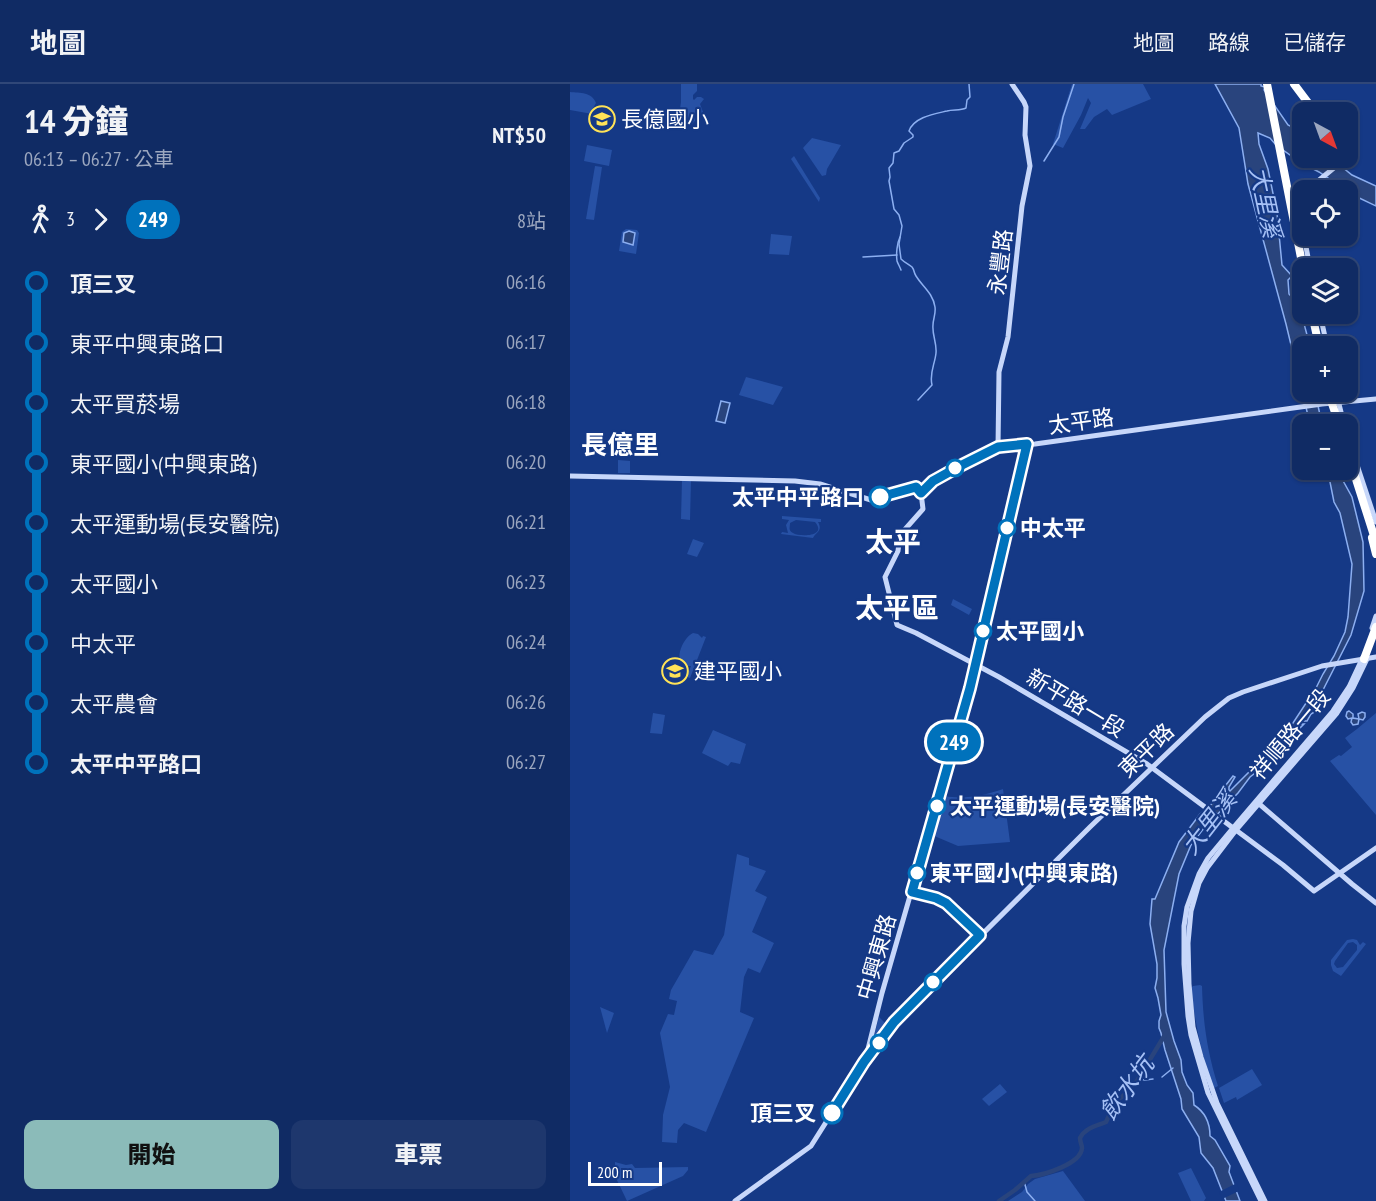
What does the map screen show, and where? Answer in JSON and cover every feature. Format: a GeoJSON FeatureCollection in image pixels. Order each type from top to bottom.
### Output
{"type":"FeatureCollection","features":[{"type":"Feature","properties":{"kind":"highway"},"geometry":{"type":"LineString","coordinates":[[1267,84],[1305,258]]}},
{"type":"Feature","properties":{"kind":"highway"},"geometry":{"type":"LineString","coordinates":[[1271,84],[1305,258]]}},
{"type":"Feature","properties":{"kind":"highway"},"geometry":{"type":"LineString","coordinates":[[1294,84],[1308,102]]}},
{"type":"Feature","properties":{"kind":"highway"},"geometry":{"type":"LineString","coordinates":[[1358,474],[1376,530]]}},
{"type":"Feature","properties":{"kind":"highway"},"geometry":{"type":"LineString","coordinates":[[1356,480],[1376,542]]}},
{"type":"Feature","properties":{"kind":"highway"},"geometry":{"type":"LineString","coordinates":[[1367,514],[1376,554]]}},
{"type":"Feature","properties":{"kind":"highway"},"geometry":{"type":"LineString","coordinates":[[1363,660],[1376,627]]}},
{"type":"Feature","properties":{"kind":"street","name":"永豐路"},"geometry":{"type":"LineString","coordinates":[[998,447],[999,372],[1008,337],[1022,206],[1030,166],[1025,135],[1026,107],[1012,84]]}},
{"type":"Feature","properties":{"kind":"street"},"geometry":{"type":"LineString","coordinates":[[1316,180],[1330,168]]}},
{"type":"Feature","properties":{"kind":"street","name":"太平路"},"geometry":{"type":"LineString","coordinates":[[921,493],[933,481],[998,447],[1376,399]]}},
{"type":"Feature","properties":{"kind":"street"},"geometry":{"type":"LineString","coordinates":[[1336,403],[1339,414]]}},
{"type":"Feature","properties":{"kind":"street","name":"中興東路"},"geometry":{"type":"LineString","coordinates":[[864,1062],[970,688],[1027,444]]}},
{"type":"Feature","properties":{"kind":"street"},"geometry":{"type":"LineString","coordinates":[[1358,467],[1376,522]]}},
{"type":"Feature","properties":{"kind":"street"},"geometry":{"type":"LineString","coordinates":[[570,476],[795,481],[820,484],[871,500],[916,487],[921,493]]}},
{"type":"Feature","properties":{"kind":"street","name":"新平路一段"},"geometry":{"type":"LineString","coordinates":[[921,493],[923,509],[900,535],[898,551],[885,577],[897,625],[975,664],[1151,767],[1283,865],[1314,891],[1341,873]]}},
{"type":"Feature","properties":{"kind":"street","name":"祥順路一段"},"geometry":{"type":"LineString","coordinates":[[1363,660],[1376,616]]}},
{"type":"Feature","properties":{"kind":"street","name":"祥順路一段"},"geometry":{"type":"LineString","coordinates":[[1260,1201],[1212,1101],[1191,1035],[1185,985],[1184,926],[1191,894],[1203,867],[1338,705],[1376,635]]}},
{"type":"Feature","properties":{"kind":"street"},"geometry":{"type":"LineString","coordinates":[[1363,660],[1376,657]]}},
{"type":"Feature","properties":{"kind":"street","name":"東平路"},"geometry":{"type":"LineString","coordinates":[[735,1201],[811,1146],[864,1062],[901,1014],[1151,767],[1205,717],[1229,698],[1322,666],[1363,660]]}},
{"type":"Feature","properties":{"kind":"street"},"geometry":{"type":"LineString","coordinates":[[1258,801],[1376,901]]}},
{"type":"Feature","properties":{"kind":"street","name":"祥順路一段"},"geometry":{"type":"LineString","coordinates":[[1234,829],[1202,876],[1192,905],[1188,926],[1189,987],[1195,1034],[1211,1091],[1265,1201]]}},
{"type":"Feature","properties":{"kind":"street"},"geometry":{"type":"LineString","coordinates":[[1341,873],[1376,848]]}},
{"type":"Feature","properties":{"kind":"shaded area"},"geometry":{"type":"Polygon","coordinates":[[[681,84],[697,84],[697,91],[693,99],[701,97],[704,99],[700,104],[703,112],[692,124],[689,124],[681,114],[681,84]]]}},
{"type":"Feature","properties":{"kind":"shaded area"},"geometry":{"type":"Polygon","coordinates":[[[1072,84],[1143,84],[1151,99],[1112,115],[1107,109],[1094,117],[1085,129],[1080,129],[1091,103],[1088,98],[1063,148],[1053,144],[1072,84]]]}},
{"type":"Feature","properties":{"kind":"shaded area"},"geometry":{"type":"Polygon","coordinates":[[[570,92],[592,97],[596,103],[592,110],[599,112],[598,115],[570,110],[570,92]]]}},
{"type":"Feature","properties":{"kind":"shaded area"},"geometry":{"type":"Polygon","coordinates":[[[812,138],[841,145],[826,175],[822,176],[803,148],[812,138]]]}},
{"type":"Feature","properties":{"kind":"shaded area"},"geometry":{"type":"Polygon","coordinates":[[[587,145],[612,150],[609,166],[584,161],[587,145]]]}},
{"type":"Feature","properties":{"kind":"shaded area"},"geometry":{"type":"Polygon","coordinates":[[[794,156],[820,198],[819,202],[791,159],[794,156]]]}},
{"type":"Feature","properties":{"kind":"shaded area"},"geometry":{"type":"Polygon","coordinates":[[[595,166],[602,167],[594,220],[586,219],[595,166]]]}},
{"type":"Feature","properties":{"kind":"shaded area"},"geometry":{"type":"Polygon","coordinates":[[[626,229],[637,230],[639,233],[636,254],[619,251],[622,232],[626,229]]]}},
{"type":"Feature","properties":{"kind":"shaded area"},"geometry":{"type":"Polygon","coordinates":[[[771,234],[792,236],[789,255],[769,254],[771,234]]]}},
{"type":"Feature","properties":{"kind":"shaded area"},"geometry":{"type":"Polygon","coordinates":[[[746,377],[783,387],[773,405],[739,395],[746,377]]]}},
{"type":"Feature","properties":{"kind":"shaded area"},"geometry":{"type":"Polygon","coordinates":[[[618,460],[630,461],[630,473],[618,473],[618,460]]]}},
{"type":"Feature","properties":{"kind":"shaded area"},"geometry":{"type":"Polygon","coordinates":[[[682,480],[691,480],[690,520],[681,519],[682,480]]]}},
{"type":"Feature","properties":{"kind":"shaded area"},"geometry":{"type":"Polygon","coordinates":[[[782,516],[821,519],[821,522],[818,522],[818,530],[815,522],[796,520],[790,523],[791,532],[796,534],[811,535],[817,531],[813,538],[781,534],[782,532],[788,533],[786,525],[789,520],[782,519],[782,516]]]}},
{"type":"Feature","properties":{"kind":"shaded area"},"geometry":{"type":"Polygon","coordinates":[[[693,539],[704,543],[697,557],[687,554],[693,539]]]}},
{"type":"Feature","properties":{"kind":"shaded area"},"geometry":{"type":"Polygon","coordinates":[[[953,599],[972,609],[969,615],[951,605],[953,599]]]}},
{"type":"Feature","properties":{"kind":"shaded area"},"geometry":{"type":"Polygon","coordinates":[[[693,633],[702,638],[706,637],[690,678],[687,677],[691,666],[681,662],[680,652],[685,640],[693,633]]]}},
{"type":"Feature","properties":{"kind":"shaded area"},"geometry":{"type":"Polygon","coordinates":[[[653,713],[665,715],[662,734],[650,733],[653,713]]]}},
{"type":"Feature","properties":{"kind":"shaded area"},"geometry":{"type":"Polygon","coordinates":[[[1376,713],[1376,815],[1330,761],[1352,747],[1345,738],[1376,713]]]}},
{"type":"Feature","properties":{"kind":"shaded area"},"geometry":{"type":"Polygon","coordinates":[[[713,730],[746,744],[740,764],[731,762],[728,766],[702,753],[713,730]]]}},
{"type":"Feature","properties":{"kind":"shaded area"},"geometry":{"type":"Polygon","coordinates":[[[1003,789],[1010,842],[958,846],[932,835],[945,796],[974,796],[1003,789]]]}},
{"type":"Feature","properties":{"kind":"shaded area"},"geometry":{"type":"Polygon","coordinates":[[[737,854],[749,858],[749,865],[766,871],[755,891],[767,897],[752,932],[774,943],[760,973],[748,968],[744,977],[740,1012],[754,1018],[706,1132],[684,1123],[678,1130],[677,1143],[662,1142],[663,1115],[670,1087],[660,1033],[668,1014],[674,1015],[677,1001],[669,999],[671,990],[694,950],[713,955],[724,935],[737,854]]]}},
{"type":"Feature","properties":{"kind":"shaded area"},"geometry":{"type":"Polygon","coordinates":[[[1347,940],[1357,940],[1360,945],[1363,942],[1366,944],[1341,976],[1333,971],[1331,960],[1347,940]],[[1353,942],[1348,943],[1335,961],[1337,968],[1343,967],[1357,950],[1357,945],[1353,942]]]}},
{"type":"Feature","properties":{"kind":"shaded area"},"geometry":{"type":"Polygon","coordinates":[[[1202,986],[1208,1048],[1218,1086],[1212,1089],[1199,1039],[1191,988],[1202,986]]]}},
{"type":"Feature","properties":{"kind":"shaded area"},"geometry":{"type":"Polygon","coordinates":[[[600,1007],[614,1013],[607,1033],[600,1007]]]}},
{"type":"Feature","properties":{"kind":"shaded area"},"geometry":{"type":"Polygon","coordinates":[[[879,1017],[886,1026],[871,1047],[879,1017]]]}},
{"type":"Feature","properties":{"kind":"shaded area"},"geometry":{"type":"Polygon","coordinates":[[[1252,1069],[1262,1085],[1237,1100],[1236,1097],[1224,1103],[1219,1088],[1252,1069]]]}},
{"type":"Feature","properties":{"kind":"shaded area"},"geometry":{"type":"Polygon","coordinates":[[[1000,1084],[1007,1092],[989,1106],[982,1099],[1000,1084]]]}},
{"type":"Feature","properties":{"kind":"shaded area"},"geometry":{"type":"Polygon","coordinates":[[[615,1162],[632,1164],[635,1168],[688,1167],[688,1170],[683,1176],[627,1201],[615,1176],[615,1162]]]}},
{"type":"Feature","properties":{"kind":"shaded area"},"geometry":{"type":"Polygon","coordinates":[[[1191,1168],[1206,1198],[1204,1201],[1191,1201],[1178,1173],[1191,1168]]]}},
{"type":"Feature","properties":{"kind":"shaded area"},"geometry":{"type":"Polygon","coordinates":[[[1063,1171],[1085,1201],[1008,1201],[1022,1192],[1035,1179],[1063,1171]]]}},
{"type":"Feature","properties":{"kind":"water","name":"大里溪"},"geometry":{"type":"Polygon","coordinates":[[[1215,84],[1261,84],[1288,125],[1292,127],[1292,156],[1270,138],[1258,133],[1277,213],[1282,265],[1292,276],[1288,280],[1289,294],[1292,297],[1292,324],[1304,324],[1307,336],[1292,336],[1292,349],[1248,184],[1239,128],[1215,84]]]}},
{"type":"Feature","properties":{"kind":"water"},"geometry":{"type":"Polygon","coordinates":[[[1311,168],[1343,168],[1352,175],[1376,186],[1376,206],[1358,197],[1358,180],[1331,180],[1311,168]]]}},
{"type":"Feature","properties":{"kind":"water"},"geometry":{"type":"Polygon","coordinates":[[[629,231],[635,233],[633,245],[623,242],[624,233],[629,231]]]}},
{"type":"Feature","properties":{"kind":"water"},"geometry":{"type":"Polygon","coordinates":[[[721,401],[730,403],[725,423],[716,421],[721,401]]]}},
{"type":"Feature","properties":{"kind":"water"},"geometry":{"type":"Polygon","coordinates":[[[1304,402],[1317,402],[1320,414],[1308,414],[1304,402]]]}},
{"type":"Feature","properties":{"kind":"water"},"geometry":{"type":"Polygon","coordinates":[[[1330,480],[1343,480],[1352,497],[1363,542],[1364,591],[1351,635],[1323,690],[1316,711],[1307,721],[1299,724],[1304,724],[1267,764],[1250,777],[1191,845],[1179,874],[1164,950],[1166,1012],[1181,1060],[1182,1072],[1193,1093],[1194,1105],[1204,1114],[1210,1136],[1215,1140],[1230,1166],[1229,1172],[1240,1201],[1226,1201],[1213,1168],[1201,1153],[1199,1137],[1182,1109],[1159,1028],[1161,1015],[1155,988],[1157,964],[1150,924],[1152,899],[1155,899],[1179,842],[1200,814],[1222,795],[1222,790],[1233,776],[1235,777],[1229,787],[1230,791],[1293,723],[1334,656],[1345,632],[1348,617],[1352,564],[1340,513],[1334,502],[1330,480]]]}},
{"type":"Feature","properties":{"kind":"water"},"geometry":{"type":"Polygon","coordinates":[[[1349,711],[1353,714],[1353,718],[1359,719],[1358,724],[1353,725],[1352,718],[1348,719],[1346,716],[1349,711]]]}},
{"type":"Feature","properties":{"kind":"water"},"geometry":{"type":"Polygon","coordinates":[[[1365,713],[1363,720],[1359,719],[1358,714],[1365,713]]]}},
{"type":"Feature","properties":{"kind":"pier"},"geometry":{"type":"Polygon","coordinates":[[[1237,1183],[1239,1191],[1222,1199],[1219,1192],[1237,1183]]]}},
{"type":"Feature","properties":{"kind":"waterway"},"geometry":{"type":"LineString","coordinates":[[918,400],[932,385],[936,353],[933,329],[935,307],[932,298],[912,267],[901,259],[899,244],[902,226],[899,215],[894,209],[889,168],[893,163],[894,153],[913,137],[909,131],[915,122],[949,110],[966,108],[970,97],[969,84]]}},
{"type":"Feature","properties":{"kind":"waterway"},"geometry":{"type":"LineString","coordinates":[[1044,161],[1059,137],[1074,84]]}},
{"type":"Feature","properties":{"kind":"waterway"},"geometry":{"type":"LineString","coordinates":[[900,237],[897,245],[897,261],[901,270]]}},
{"type":"Feature","properties":{"kind":"waterway"},"geometry":{"type":"LineString","coordinates":[[863,257],[897,255]]}},
{"type":"Feature","properties":{"kind":"waterway","name":"飲水坑"},"geometry":{"type":"LineString","coordinates":[[999,1201],[1031,1176],[1053,1171],[1069,1164],[1080,1154],[1082,1135],[1091,1128],[1106,1122],[1116,1101],[1137,1081],[1166,1033]]}},
{"type":"Feature","properties":{"kind":"waterway"},"geometry":{"type":"LineString","coordinates":[[1162,1077],[1173,1068]]}},
{"type":"Feature","properties":{"kind":"waterway"},"geometry":{"type":"LineString","coordinates":[[1138,1079],[1153,1079]]}},
{"type":"Feature","properties":{"kind":"waterway"},"geometry":{"type":"LineString","coordinates":[[1024,1181],[1027,1192],[1035,1201]]}},
{"type":"Feature","properties":{"kind":"bus line","name":"249"},"geometry":{"type":"LineString","coordinates":[[832,1113],[864,1062],[894,1022],[980,935],[950,905],[936,898],[912,892],[970,688],[1027,444],[998,447],[933,481],[921,493],[916,487],[880,497]]}},
{"type":"Feature","properties":{"kind":"place","name":"長億國小"},"geometry":{"type":"Point","coordinates":[602,119]}},
{"type":"Feature","properties":{"kind":"place","name":"太平中平路口"},"geometry":{"type":"Point","coordinates":[880,497]}},
{"type":"Feature","properties":{"kind":"place","name":"中太平"},"geometry":{"type":"Point","coordinates":[1007,528]}},
{"type":"Feature","properties":{"kind":"place","name":"太平國小"},"geometry":{"type":"Point","coordinates":[983,631]}},
{"type":"Feature","properties":{"kind":"place","name":"建平國小"},"geometry":{"type":"Point","coordinates":[675,671]}},
{"type":"Feature","properties":{"kind":"place","name":"太平運動場(長安醫院)"},"geometry":{"type":"Point","coordinates":[937,806]}},
{"type":"Feature","properties":{"kind":"place","name":"東平國小(中興東路)"},"geometry":{"type":"Point","coordinates":[917,873]}},
{"type":"Feature","properties":{"kind":"place","name":"頂三叉"},"geometry":{"type":"Point","coordinates":[832,1113]}},
{"type":"Feature","properties":{"kind":"district","name":"長億里"},"geometry":{"type":"Point","coordinates":[620,445]}},
{"type":"Feature","properties":{"kind":"district","name":"太平"},"geometry":{"type":"Point","coordinates":[893,542]}},
{"type":"Feature","properties":{"kind":"district","name":"太平區"},"geometry":{"type":"Point","coordinates":[897,608]}}]}
